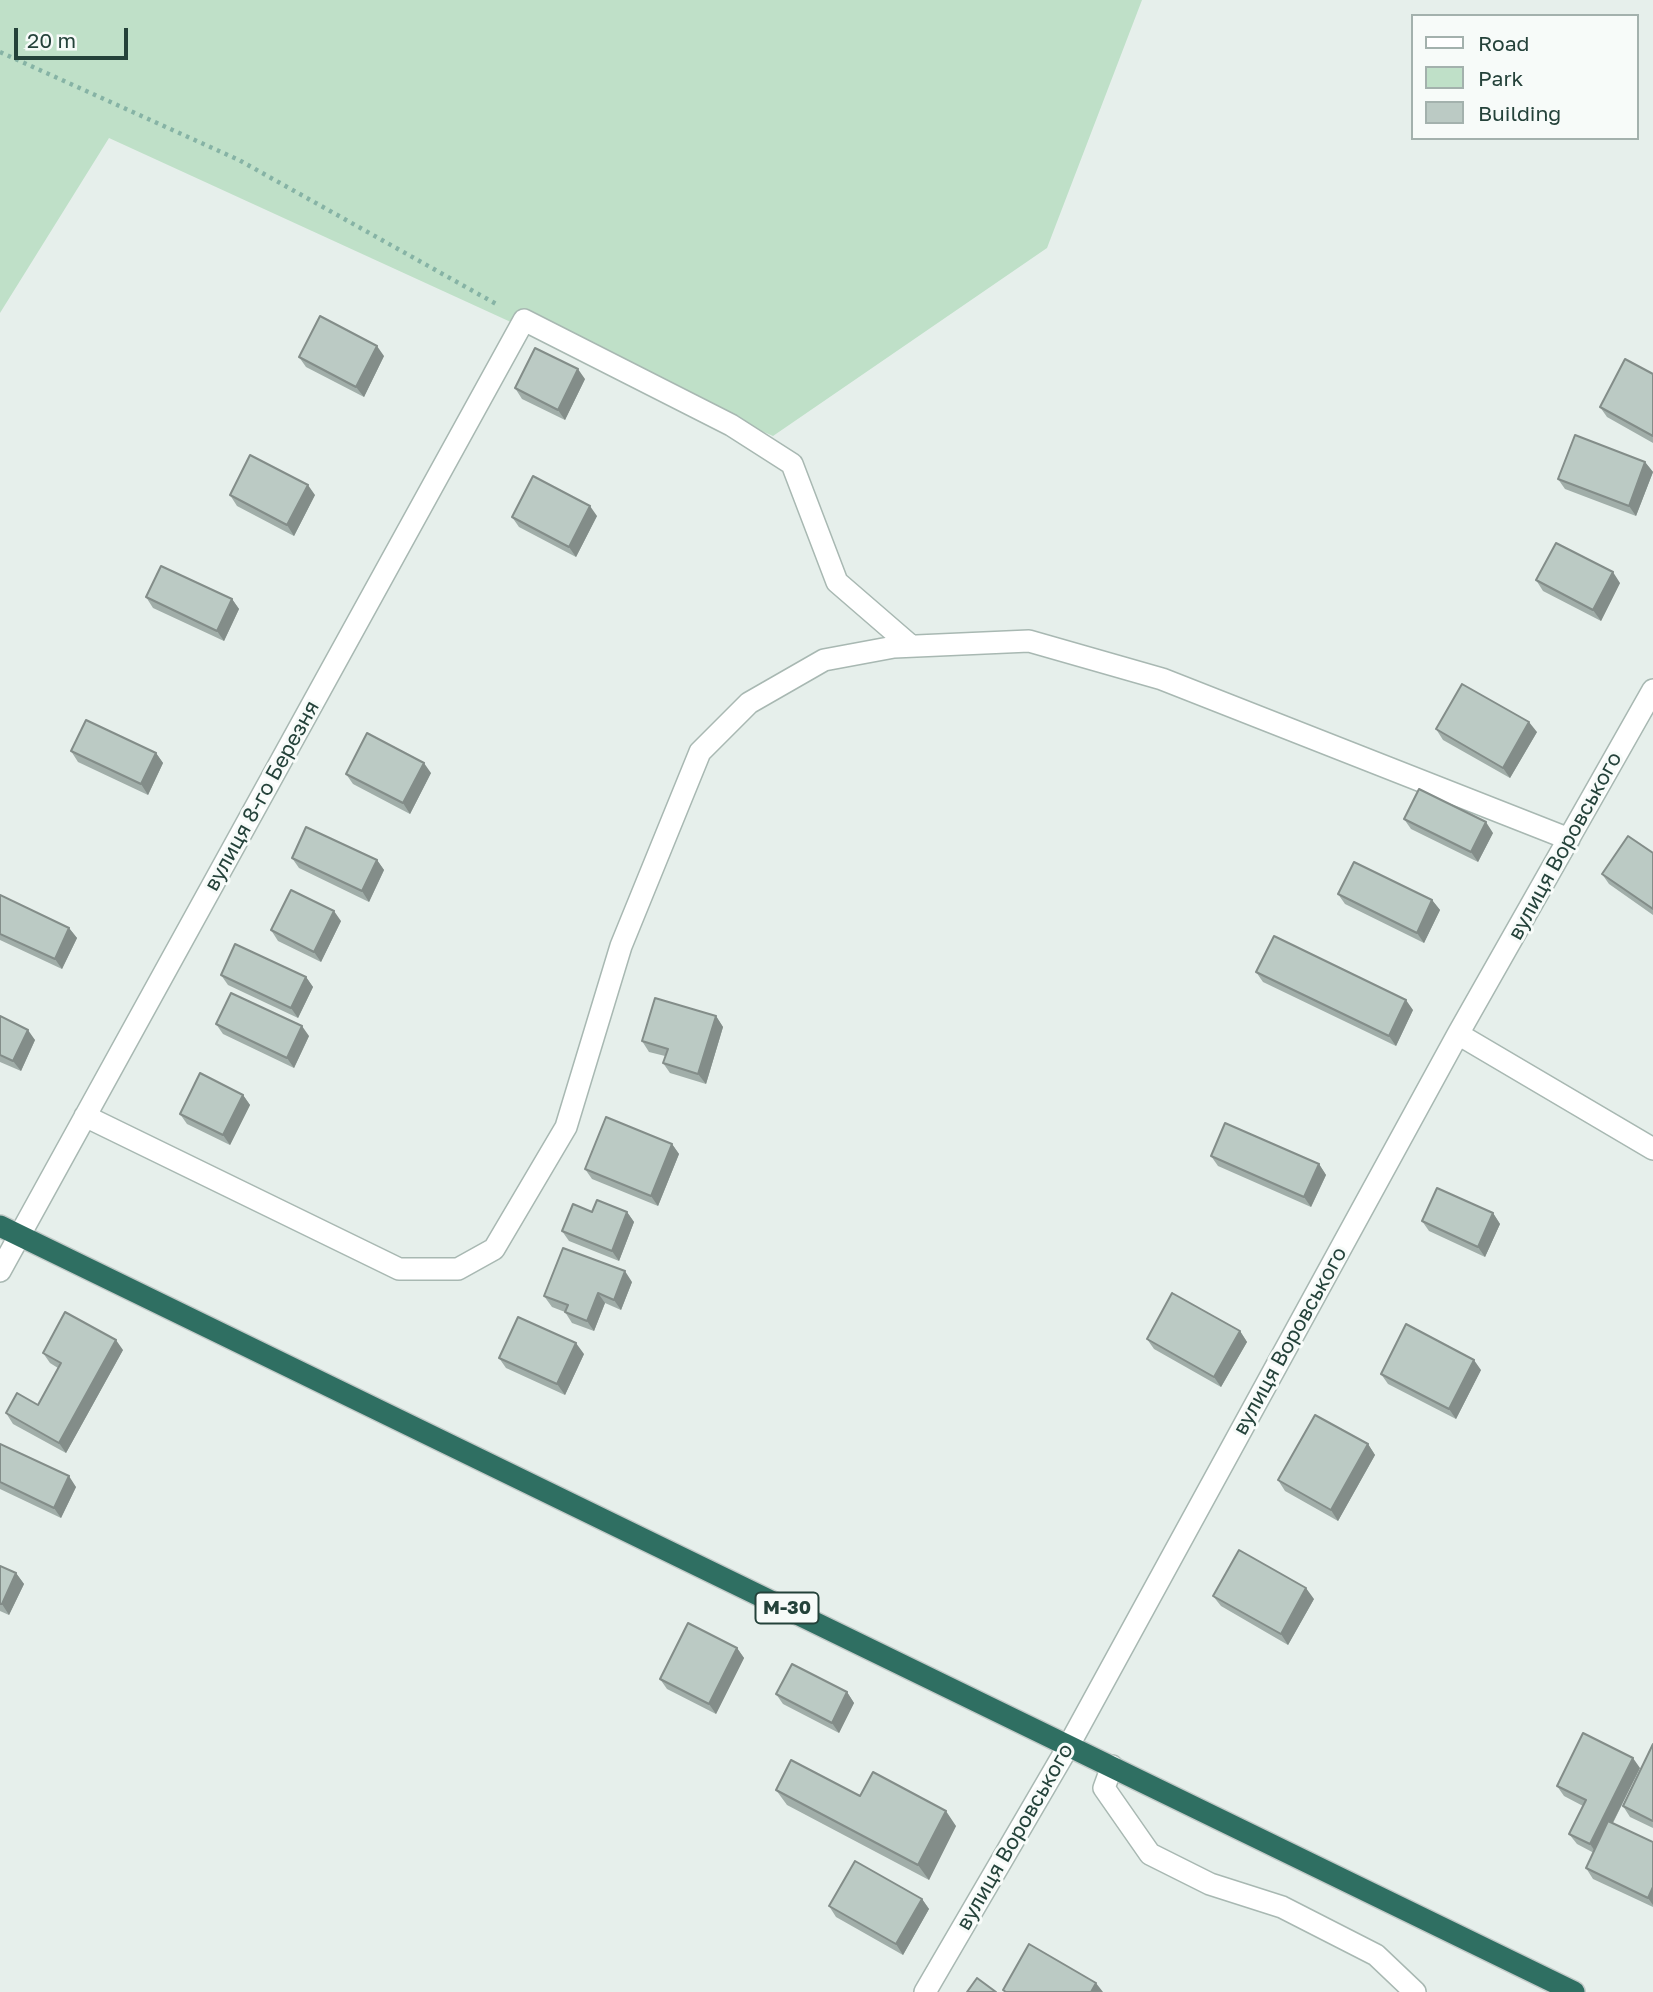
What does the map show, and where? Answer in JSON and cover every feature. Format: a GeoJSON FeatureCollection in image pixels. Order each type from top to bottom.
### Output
{"type":"FeatureCollection","features":[{"type":"Feature","properties":{"kind":"highway","name":"М-30"},"geometry":{"type":"LineString","coordinates":[[0,1226],[1574,1992]]}},
{"type":"Feature","properties":{"kind":"street"},"geometry":{"type":"LineString","coordinates":[[524,320],[731,425],[793,464],[837,582],[911,646]]}},
{"type":"Feature","properties":{"kind":"street","name":"вулиця 8-го Березня"},"geometry":{"type":"LineString","coordinates":[[0,1271],[524,320]]}},
{"type":"Feature","properties":{"kind":"street"},"geometry":{"type":"LineString","coordinates":[[85,1116],[399,1269],[458,1269],[494,1249],[566,1128],[621,946],[700,752],[750,703],[824,660],[894,647],[1029,641],[1162,679],[1569,839]]}},
{"type":"Feature","properties":{"kind":"street","name":"вулиця Воровського"},"geometry":{"type":"LineString","coordinates":[[925,1992],[1069,1745],[1458,1034],[1653,690]]}},
{"type":"Feature","properties":{"kind":"street"},"geometry":{"type":"LineString","coordinates":[[1458,1034],[1653,1149]]}},
{"type":"Feature","properties":{"kind":"street"},"geometry":{"type":"LineString","coordinates":[[1112,1766],[1104,1788],[1150,1854],[1210,1884],[1282,1907],[1376,1955],[1415,1992]]}},
{"type":"Feature","properties":{"kind":"path"},"geometry":{"type":"LineString","coordinates":[[0,52],[239,160],[524,320]]}},
{"type":"Feature","properties":{"kind":"green space"},"geometry":{"type":"Polygon","coordinates":[[[0,0],[1142,0],[1047,248],[773,436],[526,329],[109,138],[0,313],[0,0]]]}},
{"type":"Feature","properties":{"kind":"building"},"geometry":{"type":"Polygon","coordinates":[[[320,316],[377,346],[356,387],[299,357],[320,316]]]}},
{"type":"Feature","properties":{"kind":"building"},"geometry":{"type":"Polygon","coordinates":[[[535,348],[578,369],[558,410],[515,388],[535,348]]]}},
{"type":"Feature","properties":{"kind":"building"},"geometry":{"type":"Polygon","coordinates":[[[1625,359],[1653,374],[1653,436],[1600,407],[1625,359]]]}},
{"type":"Feature","properties":{"kind":"building"},"geometry":{"type":"Polygon","coordinates":[[[1575,435],[1645,462],[1629,506],[1558,479],[1575,435]]]}},
{"type":"Feature","properties":{"kind":"building"},"geometry":{"type":"Polygon","coordinates":[[[250,455],[308,485],[287,525],[230,495],[250,455]]]}},
{"type":"Feature","properties":{"kind":"building"},"geometry":{"type":"Polygon","coordinates":[[[533,476],[590,506],[569,547],[512,517],[533,476]]]}},
{"type":"Feature","properties":{"kind":"building"},"geometry":{"type":"Polygon","coordinates":[[[1556,543],[1613,572],[1593,610],[1536,580],[1556,543]]]}},
{"type":"Feature","properties":{"kind":"building"},"geometry":{"type":"Polygon","coordinates":[[[161,566],[232,599],[217,631],[146,597],[161,566]]]}},
{"type":"Feature","properties":{"kind":"building"},"geometry":{"type":"Polygon","coordinates":[[[1462,684],[1529,722],[1503,768],[1436,729],[1462,684]]]}},
{"type":"Feature","properties":{"kind":"building"},"geometry":{"type":"Polygon","coordinates":[[[86,720],[156,753],[141,784],[71,751],[86,720]]]}},
{"type":"Feature","properties":{"kind":"building"},"geometry":{"type":"Polygon","coordinates":[[[367,733],[424,763],[403,803],[346,774],[367,733]]]}},
{"type":"Feature","properties":{"kind":"building"},"geometry":{"type":"Polygon","coordinates":[[[1419,789],[1486,822],[1471,852],[1404,819],[1419,789]]]}},
{"type":"Feature","properties":{"kind":"building"},"geometry":{"type":"Polygon","coordinates":[[[306,827],[377,860],[362,891],[292,858],[306,827]]]}},
{"type":"Feature","properties":{"kind":"building"},"geometry":{"type":"Polygon","coordinates":[[[1628,836],[1653,853],[1653,909],[1602,874],[1628,836]]]}},
{"type":"Feature","properties":{"kind":"building"},"geometry":{"type":"Polygon","coordinates":[[[1354,862],[1432,900],[1417,933],[1338,894],[1354,862]]]}},
{"type":"Feature","properties":{"kind":"building"},"geometry":{"type":"Polygon","coordinates":[[[291,890],[334,911],[314,952],[271,930],[291,890]]]}},
{"type":"Feature","properties":{"kind":"building"},"geometry":{"type":"Polygon","coordinates":[[[0,895],[69,928],[55,959],[0,934],[0,895]]]}},
{"type":"Feature","properties":{"kind":"building"},"geometry":{"type":"Polygon","coordinates":[[[1274,936],[1406,1000],[1389,1036],[1256,972],[1274,936]]]}},
{"type":"Feature","properties":{"kind":"building"},"geometry":{"type":"Polygon","coordinates":[[[235,944],[306,977],[291,1008],[221,975],[235,944]]]}},
{"type":"Feature","properties":{"kind":"building"},"geometry":{"type":"Polygon","coordinates":[[[231,993],[302,1026],[287,1058],[216,1024],[231,993]]]}},
{"type":"Feature","properties":{"kind":"building"},"geometry":{"type":"Polygon","coordinates":[[[655,998],[716,1016],[698,1074],[663,1063],[668,1049],[642,1041],[655,998]]]}},
{"type":"Feature","properties":{"kind":"building"},"geometry":{"type":"Polygon","coordinates":[[[0,1016],[28,1030],[13,1061],[0,1055],[0,1016]]]}},
{"type":"Feature","properties":{"kind":"building"},"geometry":{"type":"Polygon","coordinates":[[[200,1073],[243,1095],[223,1135],[180,1114],[200,1073]]]}},
{"type":"Feature","properties":{"kind":"building"},"geometry":{"type":"Polygon","coordinates":[[[606,1117],[672,1144],[651,1196],[585,1169],[606,1117]]]}},
{"type":"Feature","properties":{"kind":"building"},"geometry":{"type":"Polygon","coordinates":[[[1225,1123],[1319,1164],[1304,1197],[1211,1156],[1225,1123]]]}},
{"type":"Feature","properties":{"kind":"building"},"geometry":{"type":"Polygon","coordinates":[[[1437,1188],[1493,1213],[1478,1247],[1422,1221],[1437,1188]]]}},
{"type":"Feature","properties":{"kind":"building"},"geometry":{"type":"Polygon","coordinates":[[[597,1200],[627,1212],[612,1251],[562,1231],[573,1204],[592,1212],[597,1200]]]}},
{"type":"Feature","properties":{"kind":"building"},"geometry":{"type":"Polygon","coordinates":[[[563,1248],[625,1271],[614,1300],[598,1293],[587,1321],[565,1312],[568,1305],[544,1296],[563,1248]]]}},
{"type":"Feature","properties":{"kind":"building"},"geometry":{"type":"Polygon","coordinates":[[[1172,1293],[1240,1331],[1214,1377],[1147,1339],[1172,1293]]]}},
{"type":"Feature","properties":{"kind":"building"},"geometry":{"type":"Polygon","coordinates":[[[65,1312],[116,1340],[59,1443],[6,1413],[17,1393],[38,1405],[61,1363],[43,1353],[65,1312]]]}},
{"type":"Feature","properties":{"kind":"building"},"geometry":{"type":"Polygon","coordinates":[[[518,1317],[576,1343],[557,1384],[499,1358],[518,1317]]]}},
{"type":"Feature","properties":{"kind":"building"},"geometry":{"type":"Polygon","coordinates":[[[1406,1324],[1474,1360],[1449,1409],[1381,1374],[1406,1324]]]}},
{"type":"Feature","properties":{"kind":"building"},"geometry":{"type":"Polygon","coordinates":[[[1315,1415],[1368,1444],[1331,1510],[1278,1480],[1315,1415]]]}},
{"type":"Feature","properties":{"kind":"building"},"geometry":{"type":"Polygon","coordinates":[[[0,1444],[69,1476],[54,1508],[0,1482],[0,1444]]]}},
{"type":"Feature","properties":{"kind":"building"},"geometry":{"type":"Polygon","coordinates":[[[1239,1550],[1306,1588],[1281,1634],[1213,1596],[1239,1550]]]}},
{"type":"Feature","properties":{"kind":"building"},"geometry":{"type":"Polygon","coordinates":[[[0,1566],[16,1573],[2,1604],[0,1604],[0,1566]]]}},
{"type":"Feature","properties":{"kind":"building"},"geometry":{"type":"Polygon","coordinates":[[[688,1623],[737,1648],[709,1704],[660,1679],[688,1623]]]}},
{"type":"Feature","properties":{"kind":"building"},"geometry":{"type":"Polygon","coordinates":[[[792,1664],[847,1692],[832,1723],[776,1694],[792,1664]]]}},
{"type":"Feature","properties":{"kind":"building"},"geometry":{"type":"Polygon","coordinates":[[[1583,1733],[1633,1758],[1590,1844],[1569,1834],[1586,1800],[1557,1786],[1583,1733]]]}},
{"type":"Feature","properties":{"kind":"building"},"geometry":{"type":"Polygon","coordinates":[[[1653,1744],[1653,1821],[1623,1806],[1653,1744]]]}},
{"type":"Feature","properties":{"kind":"building"},"geometry":{"type":"Polygon","coordinates":[[[791,1760],[860,1796],[873,1772],[946,1811],[918,1865],[776,1790],[791,1760]]]}},
{"type":"Feature","properties":{"kind":"building"},"geometry":{"type":"Polygon","coordinates":[[[1608,1821],[1653,1842],[1653,1887],[1648,1898],[1586,1868],[1608,1821]]]}},
{"type":"Feature","properties":{"kind":"building"},"geometry":{"type":"Polygon","coordinates":[[[855,1861],[922,1899],[896,1944],[829,1906],[855,1861]]]}},
{"type":"Feature","properties":{"kind":"building"},"geometry":{"type":"Polygon","coordinates":[[[1029,1944],[1096,1983],[1091,1992],[1003,1990],[1029,1944]]]}},
{"type":"Feature","properties":{"kind":"building"},"geometry":{"type":"Polygon","coordinates":[[[977,1978],[996,1992],[967,1992],[977,1978]]]}}]}
